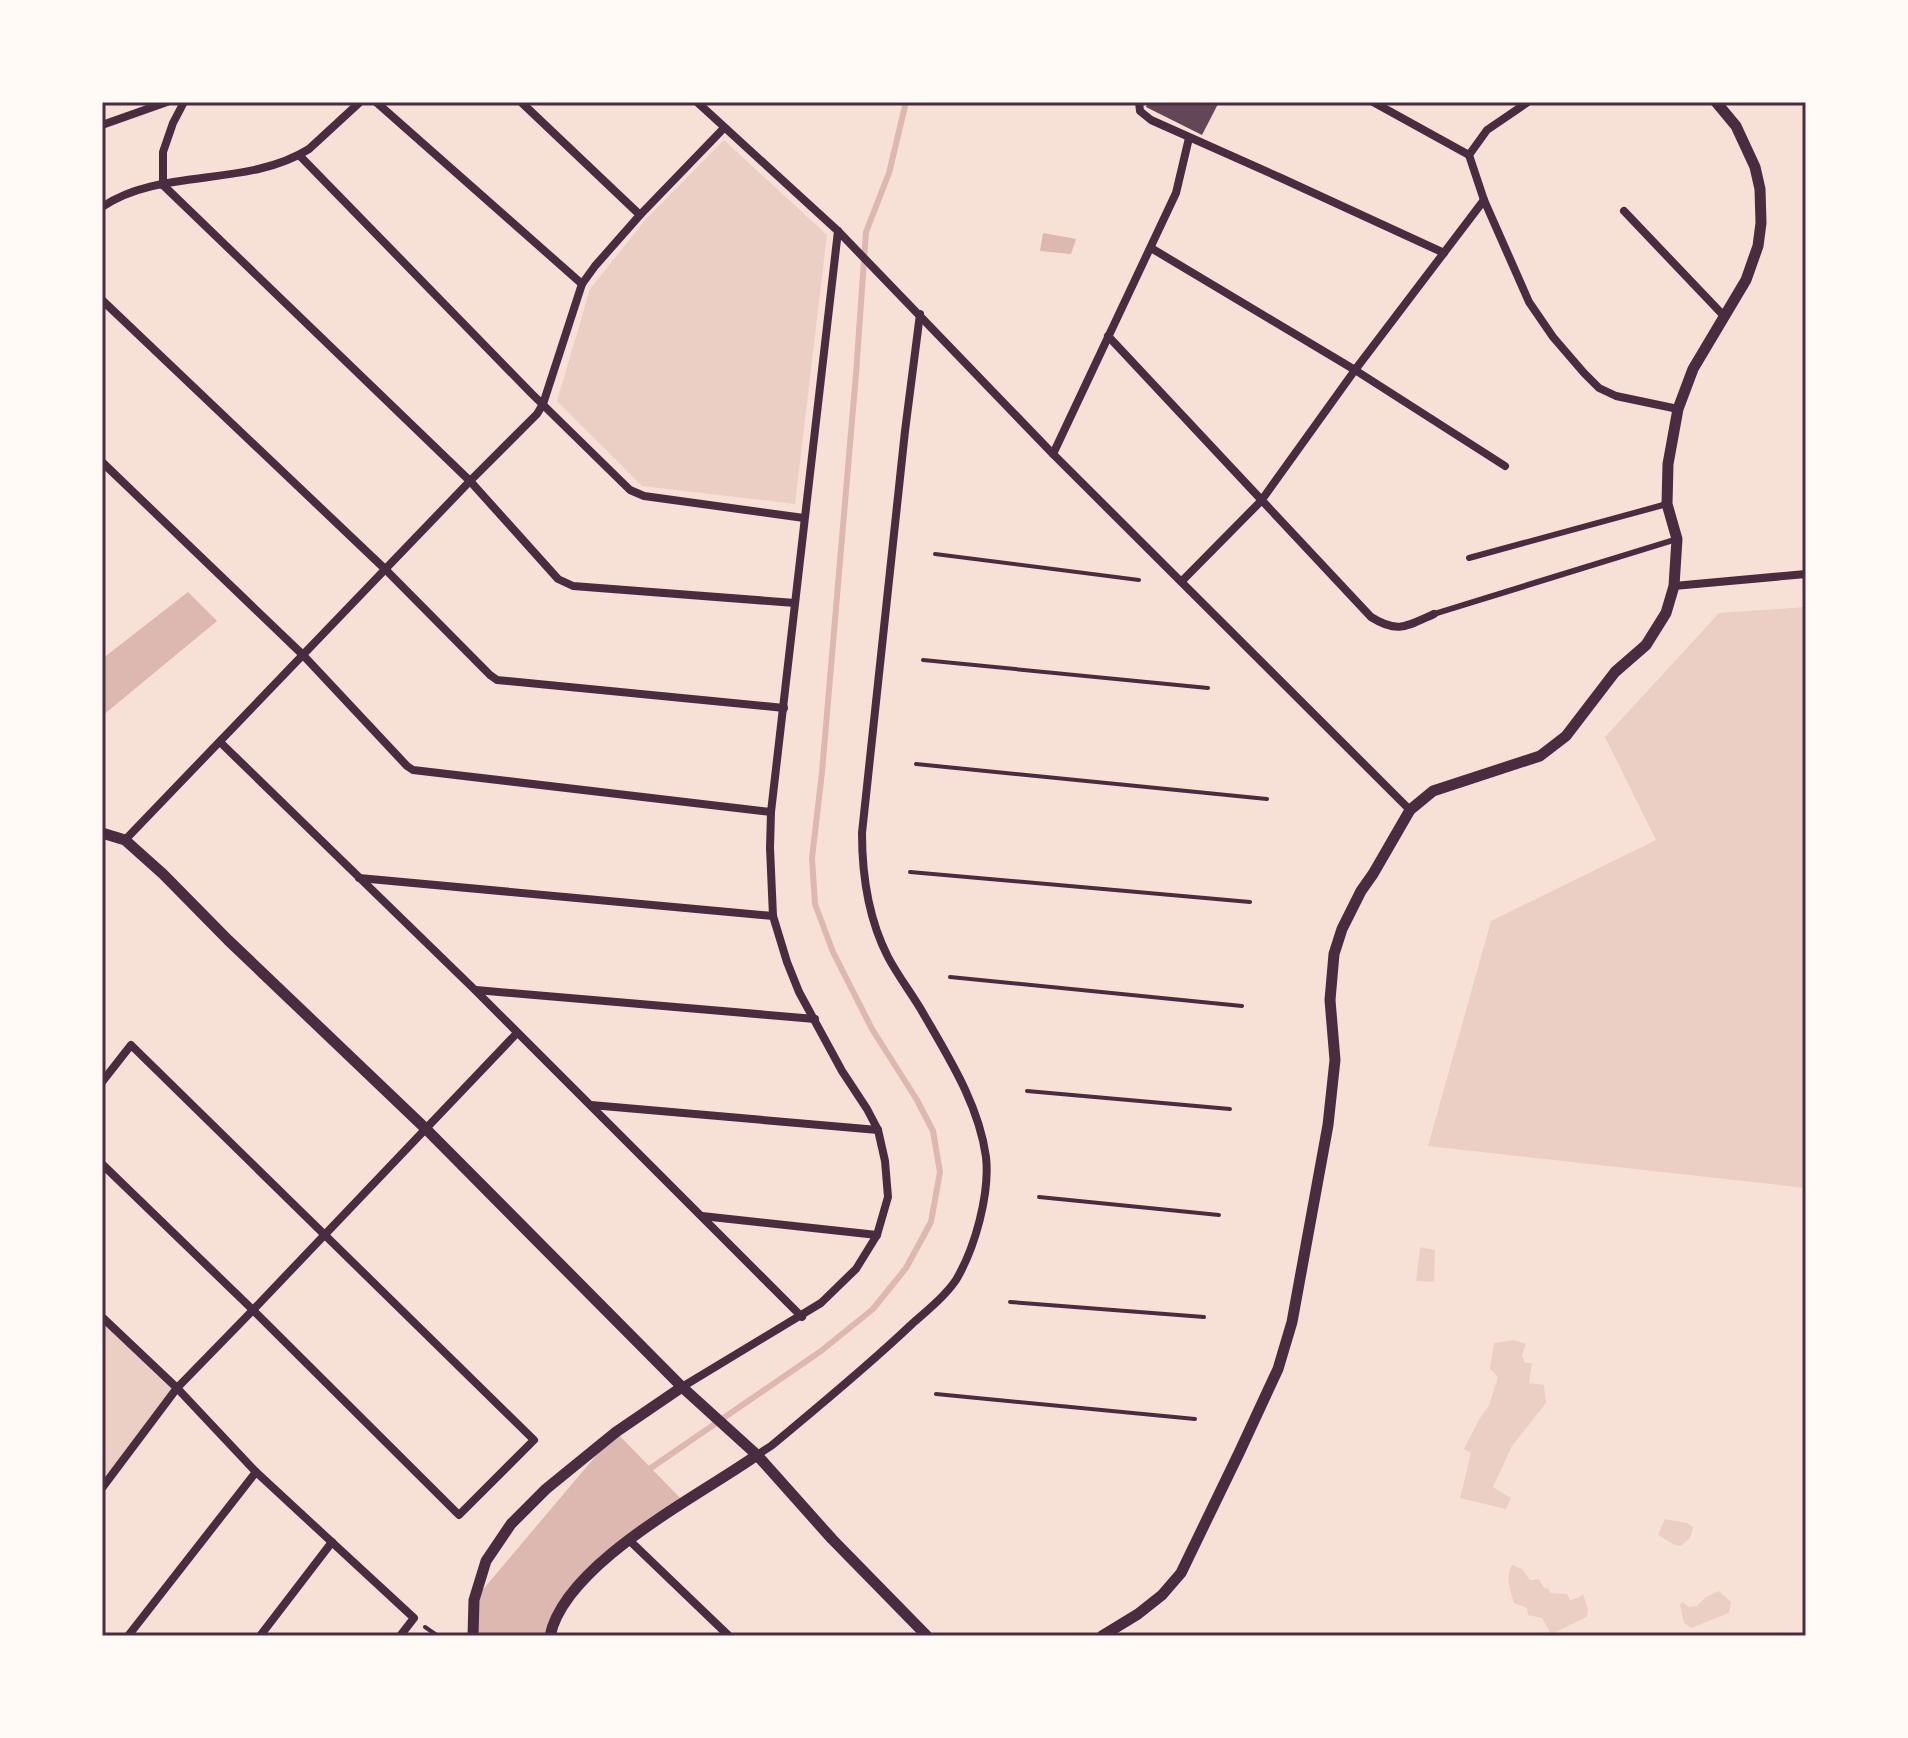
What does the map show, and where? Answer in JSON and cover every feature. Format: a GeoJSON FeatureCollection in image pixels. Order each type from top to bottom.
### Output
{"type":"FeatureCollection","features":[{"type":"Feature","properties":{"kind":"street"},"geometry":{"type":"LineString","coordinates":[[102,125],[167,102]]}},
{"type":"Feature","properties":{"kind":"street"},"geometry":{"type":"LineString","coordinates":[[184,102],[163,152],[163,185],[470,481],[558,579],[573,586],[795,603]]}},
{"type":"Feature","properties":{"kind":"street"},"geometry":{"type":"LineString","coordinates":[[102,207],[124,194],[268,167],[299,155],[360,102]]}},
{"type":"Feature","properties":{"kind":"street"},"geometry":{"type":"LineString","coordinates":[[376,102],[582,284]]}},
{"type":"Feature","properties":{"kind":"street"},"geometry":{"type":"LineString","coordinates":[[521,102],[640,215]]}},
{"type":"Feature","properties":{"kind":"street"},"geometry":{"type":"LineString","coordinates":[[697,102],[838,231],[1053,454],[1410,810]]}},
{"type":"Feature","properties":{"kind":"street"},"geometry":{"type":"LineString","coordinates":[[1139,102],[1140,111],[1151,120],[1444,253]]}},
{"type":"Feature","properties":{"kind":"street"},"geometry":{"type":"LineString","coordinates":[[1373,102],[1469,155],[1484,200],[1529,302],[1553,337],[1584,373],[1599,388],[1616,396],[1678,409]]}},
{"type":"Feature","properties":{"kind":"street"},"geometry":{"type":"LineString","coordinates":[[1102,1636],[1162,1595],[1181,1573],[1278,1369],[1292,1322],[1328,1125],[1335,1060],[1330,1000],[1334,954],[1342,929],[1361,891],[1410,810],[1433,791],[1540,756],[1566,736],[1615,672],[1646,645],[1666,613],[1674,586],[1677,539],[1667,504],[1668,464],[1678,409],[1693,369],[1746,280],[1758,246],[1761,205],[1755,167],[1736,126],[1716,102]]}},
{"type":"Feature","properties":{"kind":"street"},"geometry":{"type":"LineString","coordinates":[[1469,155],[1487,130],[1523,104]]}},
{"type":"Feature","properties":{"kind":"street"},"geometry":{"type":"LineString","coordinates":[[125,840],[529,423],[543,404],[582,284],[640,215],[724,128]]}},
{"type":"Feature","properties":{"kind":"street"},"geometry":{"type":"LineString","coordinates":[[1053,454],[1176,193],[1189,138]]}},
{"type":"Feature","properties":{"kind":"street"},"geometry":{"type":"LineString","coordinates":[[299,155],[630,490],[644,496],[804,518]]}},
{"type":"Feature","properties":{"kind":"street"},"geometry":{"type":"LineString","coordinates":[[1182,581],[1261,501],[1355,370],[1484,200]]}},
{"type":"Feature","properties":{"kind":"street"},"geometry":{"type":"LineString","coordinates":[[1624,211],[1724,316]]}},
{"type":"Feature","properties":{"kind":"street"},"geometry":{"type":"LineString","coordinates":[[473,1636],[474,1600],[486,1561],[511,1524],[546,1489],[616,1432],[682,1387],[821,1303],[856,1269],[877,1235],[888,1197],[878,1130],[799,992],[773,916],[771,812],[838,231]]}},
{"type":"Feature","properties":{"kind":"street"},"geometry":{"type":"LineString","coordinates":[[1151,248],[1355,370],[1505,466]]}},
{"type":"Feature","properties":{"kind":"street"},"geometry":{"type":"LineString","coordinates":[[102,300],[497,680],[784,708]]}},
{"type":"Feature","properties":{"kind":"street"},"geometry":{"type":"LineString","coordinates":[[554,1634],[572,1595],[598,1565],[683,1501],[771,1446],[898,1338],[954,1282],[974,1239],[986,1179],[986,1157],[978,1125],[968,1095],[880,939],[872,919],[862,858],[862,833],[920,314]]}},
{"type":"Feature","properties":{"kind":"street"},"geometry":{"type":"LineString","coordinates":[[1108,336],[1371,617],[1390,627],[1403,628],[1434,614],[1677,539]]}},
{"type":"Feature","properties":{"kind":"street"},"geometry":{"type":"LineString","coordinates":[[102,462],[303,655],[402,762],[413,770],[771,812]]}},
{"type":"Feature","properties":{"kind":"street"},"geometry":{"type":"LineString","coordinates":[[1469,558],[1667,504]]}},
{"type":"Feature","properties":{"kind":"street"},"geometry":{"type":"LineString","coordinates":[[1674,586],[1806,574]]}},
{"type":"Feature","properties":{"kind":"street"},"geometry":{"type":"LineString","coordinates":[[220,742],[475,990],[802,1317]]}},
{"type":"Feature","properties":{"kind":"street"},"geometry":{"type":"LineString","coordinates":[[102,833],[125,840],[163,874],[426,1129],[682,1387],[757,1455],[832,1539],[927,1636]]}},
{"type":"Feature","properties":{"kind":"street"},"geometry":{"type":"LineString","coordinates":[[359,878],[773,916]]}},
{"type":"Feature","properties":{"kind":"street"},"geometry":{"type":"LineString","coordinates":[[475,990],[815,1019]]}},
{"type":"Feature","properties":{"kind":"street"},"geometry":{"type":"LineString","coordinates":[[102,1488],[177,1388],[517,1033]]}},
{"type":"Feature","properties":{"kind":"street"},"geometry":{"type":"LineString","coordinates":[[102,1082],[131,1045],[534,1440],[459,1515],[102,1164]]}},
{"type":"Feature","properties":{"kind":"street"},"geometry":{"type":"LineString","coordinates":[[590,1105],[878,1130]]}},
{"type":"Feature","properties":{"kind":"street"},"geometry":{"type":"LineString","coordinates":[[701,1216],[877,1235]]}},
{"type":"Feature","properties":{"kind":"street"},"geometry":{"type":"LineString","coordinates":[[102,1317],[177,1388],[256,1472],[414,1618],[400,1636]]}},
{"type":"Feature","properties":{"kind":"street"},"geometry":{"type":"LineString","coordinates":[[128,1636],[256,1472]]}},
{"type":"Feature","properties":{"kind":"street"},"geometry":{"type":"LineString","coordinates":[[629,1540],[729,1636]]}},
{"type":"Feature","properties":{"kind":"street"},"geometry":{"type":"LineString","coordinates":[[260,1636],[332,1542]]}},
{"type":"Feature","properties":{"kind":"path"},"geometry":{"type":"LineString","coordinates":[[935,554],[1139,580]]}},
{"type":"Feature","properties":{"kind":"path"},"geometry":{"type":"LineString","coordinates":[[923,660],[1208,688]]}},
{"type":"Feature","properties":{"kind":"path"},"geometry":{"type":"LineString","coordinates":[[916,764],[1267,799]]}},
{"type":"Feature","properties":{"kind":"path"},"geometry":{"type":"LineString","coordinates":[[910,872],[1250,902]]}},
{"type":"Feature","properties":{"kind":"path"},"geometry":{"type":"LineString","coordinates":[[950,977],[1242,1006]]}},
{"type":"Feature","properties":{"kind":"path"},"geometry":{"type":"LineString","coordinates":[[1027,1091],[1230,1109]]}},
{"type":"Feature","properties":{"kind":"path"},"geometry":{"type":"LineString","coordinates":[[1039,1197],[1219,1215]]}},
{"type":"Feature","properties":{"kind":"path"},"geometry":{"type":"LineString","coordinates":[[1010,1302],[1204,1317]]}},
{"type":"Feature","properties":{"kind":"path"},"geometry":{"type":"LineString","coordinates":[[936,1394],[1195,1419]]}},
{"type":"Feature","properties":{"kind":"shaded area"},"geometry":{"type":"Polygon","coordinates":[[[724,140],[827,235],[795,504],[642,486],[557,401],[590,289],[646,219],[724,140]]]}},
{"type":"Feature","properties":{"kind":"shaded area"},"geometry":{"type":"Polygon","coordinates":[[[1043,233],[1076,239],[1071,254],[1040,251],[1043,233]]]}},
{"type":"Feature","properties":{"kind":"shaded area"},"geometry":{"type":"Polygon","coordinates":[[[188,592],[217,621],[102,716],[102,659],[188,592]]]}},
{"type":"Feature","properties":{"kind":"shaded area"},"geometry":{"type":"Polygon","coordinates":[[[1806,607],[1806,1188],[1428,1146],[1491,921],[1656,840],[1605,737],[1719,613],[1806,607]]]}},
{"type":"Feature","properties":{"kind":"shaded area"},"geometry":{"type":"Polygon","coordinates":[[[1420,1247],[1435,1250],[1434,1282],[1416,1281],[1420,1247]]]}},
{"type":"Feature","properties":{"kind":"shaded area"},"geometry":{"type":"Polygon","coordinates":[[[102,1317],[177,1388],[102,1488],[102,1317]]]}},
{"type":"Feature","properties":{"kind":"shaded area"},"geometry":{"type":"Polygon","coordinates":[[[1514,1340],[1526,1344],[1522,1355],[1525,1363],[1532,1363],[1529,1383],[1544,1385],[1546,1403],[1512,1446],[1493,1487],[1511,1498],[1506,1509],[1460,1498],[1471,1453],[1464,1449],[1489,1406],[1498,1377],[1490,1369],[1494,1343],[1514,1340]]]}},
{"type":"Feature","properties":{"kind":"shaded area"},"geometry":{"type":"Polygon","coordinates":[[[616,1432],[683,1501],[629,1540],[559,1614],[557,1636],[477,1636],[474,1600],[616,1432]]]}},
{"type":"Feature","properties":{"kind":"shaded area"},"geometry":{"type":"Polygon","coordinates":[[[1665,1519],[1693,1527],[1690,1538],[1681,1546],[1658,1535],[1665,1519]]]}},
{"type":"Feature","properties":{"kind":"shaded area"},"geometry":{"type":"Polygon","coordinates":[[[1512,1565],[1522,1569],[1530,1580],[1539,1579],[1550,1593],[1567,1594],[1570,1600],[1583,1594],[1587,1617],[1551,1634],[1542,1618],[1528,1615],[1527,1608],[1514,1603],[1509,1579],[1512,1565]]]}},
{"type":"Feature","properties":{"kind":"shaded area"},"geometry":{"type":"Polygon","coordinates":[[[1719,1591],[1731,1602],[1729,1613],[1691,1628],[1684,1623],[1682,1602],[1689,1607],[1697,1606],[1719,1591]]]}},
{"type":"Feature","properties":{"kind":"building"},"geometry":{"type":"Polygon","coordinates":[[[1148,102],[1219,102],[1202,135],[1146,107],[1148,102]]]}},
{"type":"Feature","properties":{"kind":"waterway"},"geometry":{"type":"LineString","coordinates":[[645,1472],[821,1351],[873,1309],[906,1268],[931,1222],[940,1172],[933,1131],[872,1029],[833,952],[815,904],[812,858],[822,772],[866,232],[889,173],[906,102]]}}]}
